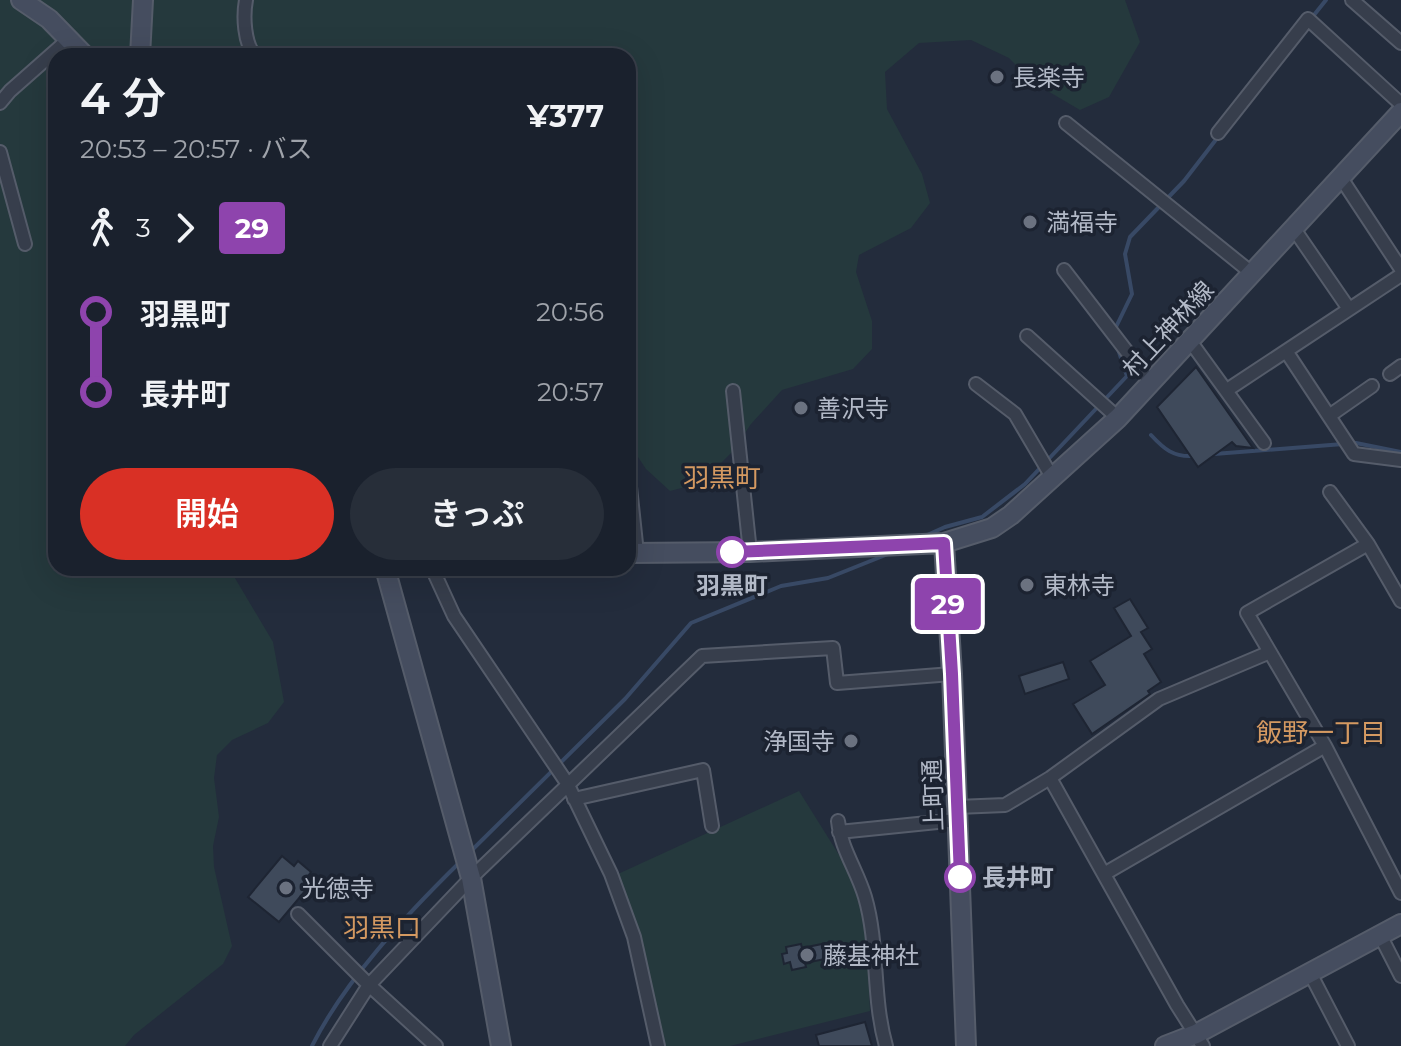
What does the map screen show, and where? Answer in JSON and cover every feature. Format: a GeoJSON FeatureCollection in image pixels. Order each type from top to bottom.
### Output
{"type":"FeatureCollection","features":[{"type":"Feature","properties":{"kind":"street"},"geometry":{"type":"LineString","coordinates":[[21,0],[49,19],[78,48]]}},
{"type":"Feature","properties":{"kind":"street"},"geometry":{"type":"LineString","coordinates":[[140,48],[143,0]]}},
{"type":"Feature","properties":{"kind":"street"},"geometry":{"type":"LineString","coordinates":[[246,0],[245,25],[250,48]]}},
{"type":"Feature","properties":{"kind":"street"},"geometry":{"type":"LineString","coordinates":[[1352,0],[1401,43]]}},
{"type":"Feature","properties":{"kind":"street"},"geometry":{"type":"LineString","coordinates":[[1218,133],[1308,19],[1400,115]]}},
{"type":"Feature","properties":{"kind":"street"},"geometry":{"type":"LineString","coordinates":[[59,48],[70,38]]}},
{"type":"Feature","properties":{"kind":"street"},"geometry":{"type":"LineString","coordinates":[[0,103],[48,57]]}},
{"type":"Feature","properties":{"kind":"street","name":"村上神林線"},"geometry":{"type":"LineString","coordinates":[[636,553],[750,552],[944,543],[992,528],[1011,515],[1118,418],[1400,115]]}},
{"type":"Feature","properties":{"kind":"street"},"geometry":{"type":"LineString","coordinates":[[1066,123],[1253,274]]}},
{"type":"Feature","properties":{"kind":"street"},"geometry":{"type":"LineString","coordinates":[[0,152],[25,244]]}},
{"type":"Feature","properties":{"kind":"street"},"geometry":{"type":"LineString","coordinates":[[1341,178],[1401,269]]}},
{"type":"Feature","properties":{"kind":"street"},"geometry":{"type":"LineString","coordinates":[[1294,229],[1349,309]]}},
{"type":"Feature","properties":{"kind":"street"},"geometry":{"type":"LineString","coordinates":[[1064,270],[1151,383]]}},
{"type":"Feature","properties":{"kind":"street"},"geometry":{"type":"LineString","coordinates":[[1227,390],[1401,275]]}},
{"type":"Feature","properties":{"kind":"street"},"geometry":{"type":"LineString","coordinates":[[1027,336],[1118,418]]}},
{"type":"Feature","properties":{"kind":"street"},"geometry":{"type":"LineString","coordinates":[[1190,341],[1264,443]]}},
{"type":"Feature","properties":{"kind":"street"},"geometry":{"type":"LineString","coordinates":[[1286,351],[1354,454],[1401,460]]}},
{"type":"Feature","properties":{"kind":"street"},"geometry":{"type":"LineString","coordinates":[[976,384],[1015,414],[1052,477]]}},
{"type":"Feature","properties":{"kind":"street"},"geometry":{"type":"LineString","coordinates":[[1329,416],[1372,386]]}},
{"type":"Feature","properties":{"kind":"street"},"geometry":{"type":"LineString","coordinates":[[733,391],[750,552]]}},
{"type":"Feature","properties":{"kind":"street"},"geometry":{"type":"LineString","coordinates":[[1330,492],[1368,544],[1401,601]]}},
{"type":"Feature","properties":{"kind":"street","name":"上町通"},"geometry":{"type":"LineString","coordinates":[[944,543],[966,1046]]}},
{"type":"Feature","properties":{"kind":"street"},"geometry":{"type":"LineString","coordinates":[[1368,544],[1247,613],[1325,746],[1401,893]]}},
{"type":"Feature","properties":{"kind":"street"},"geometry":{"type":"LineString","coordinates":[[387,576],[471,878],[501,1046]]}},
{"type":"Feature","properties":{"kind":"street"},"geometry":{"type":"LineString","coordinates":[[436,576],[454,616],[567,783],[611,874],[634,937],[658,1046]]}},
{"type":"Feature","properties":{"kind":"street"},"geometry":{"type":"LineString","coordinates":[[330,1046],[369,985],[471,878],[702,656],[833,648],[837,683],[952,674]]}},
{"type":"Feature","properties":{"kind":"street"},"geometry":{"type":"LineString","coordinates":[[886,1046],[876,1001],[872,932],[865,896],[840,841],[839,826],[957,814],[1005,805],[1050,778],[1159,699],[1270,652]]}},
{"type":"Feature","properties":{"kind":"street"},"geometry":{"type":"LineString","coordinates":[[1104,874],[1325,746]]}},
{"type":"Feature","properties":{"kind":"street"},"geometry":{"type":"LineString","coordinates":[[574,799],[703,770],[712,826]]}},
{"type":"Feature","properties":{"kind":"street"},"geometry":{"type":"LineString","coordinates":[[1050,778],[1177,1005],[1200,1040]]}},
{"type":"Feature","properties":{"kind":"street"},"geometry":{"type":"LineString","coordinates":[[298,914],[432,1045]]}},
{"type":"Feature","properties":{"kind":"street"},"geometry":{"type":"LineString","coordinates":[[1165,1046],[1200,1040],[1310,973],[1401,924]]}},
{"type":"Feature","properties":{"kind":"street"},"geometry":{"type":"LineString","coordinates":[[1380,935],[1401,976]]}},
{"type":"Feature","properties":{"kind":"street"},"geometry":{"type":"LineString","coordinates":[[1310,973],[1348,1046]]}},
{"type":"Feature","properties":{"kind":"green space"},"geometry":{"type":"Polygon","coordinates":[[[0,0],[1125,0],[1140,42],[1109,97],[1080,110],[1034,83],[1009,58],[971,40],[919,43],[885,72],[887,109],[922,174],[930,203],[911,228],[859,255],[856,272],[872,321],[872,349],[853,369],[782,390],[751,424],[732,452],[701,483],[670,491],[646,469],[636,454],[636,48],[48,48],[48,576],[234,576],[273,642],[284,702],[268,723],[232,740],[217,755],[214,778],[219,817],[213,846],[214,867],[232,946],[223,964],[134,1035],[125,1046],[0,1046],[0,0]]]}},
{"type":"Feature","properties":{"kind":"green space"},"geometry":{"type":"Polygon","coordinates":[[[799,791],[851,874],[866,926],[870,1011],[730,1046],[663,1046],[644,966],[607,879],[799,791]]]}},
{"type":"Feature","properties":{"kind":"building"},"geometry":{"type":"Polygon","coordinates":[[[1196,367],[1253,448],[1236,446],[1232,442],[1198,467],[1157,407],[1196,367]]]}},
{"type":"Feature","properties":{"kind":"building"},"geometry":{"type":"Polygon","coordinates":[[[1130,599],[1148,628],[1141,632],[1152,649],[1144,654],[1161,682],[1148,691],[1150,694],[1092,734],[1073,704],[1105,685],[1090,661],[1131,636],[1114,608],[1130,599]]]}},
{"type":"Feature","properties":{"kind":"building"},"geometry":{"type":"Polygon","coordinates":[[[1063,662],[1069,679],[1025,694],[1019,676],[1063,662]]]}},
{"type":"Feature","properties":{"kind":"building"},"geometry":{"type":"Polygon","coordinates":[[[282,856],[294,866],[298,861],[311,872],[306,879],[311,884],[279,922],[248,897],[282,856]]]}},
{"type":"Feature","properties":{"kind":"building"},"geometry":{"type":"Polygon","coordinates":[[[801,944],[802,948],[822,944],[825,959],[805,963],[806,967],[792,970],[790,962],[784,964],[782,954],[787,953],[786,947],[801,944]]]}},
{"type":"Feature","properties":{"kind":"building"},"geometry":{"type":"Polygon","coordinates":[[[865,1022],[872,1046],[819,1046],[816,1035],[865,1022]]]}},
{"type":"Feature","properties":{"kind":"waterway"},"geometry":{"type":"LineString","coordinates":[[1310,20],[1326,0]]}},
{"type":"Feature","properties":{"kind":"waterway"},"geometry":{"type":"LineString","coordinates":[[1115,329],[1132,294],[1125,254],[1130,237],[1184,181],[1218,137]]}},
{"type":"Feature","properties":{"kind":"waterway"},"geometry":{"type":"LineString","coordinates":[[925,536],[982,517],[1025,484],[1127,376],[1118,349]]}},
{"type":"Feature","properties":{"kind":"waterway"},"geometry":{"type":"LineString","coordinates":[[1151,435],[1169,451],[1193,456]]}},
{"type":"Feature","properties":{"kind":"waterway"},"geometry":{"type":"LineString","coordinates":[[1214,454],[1356,443],[1401,452]]}},
{"type":"Feature","properties":{"kind":"waterway"},"geometry":{"type":"LineString","coordinates":[[471,851],[625,699],[691,623],[781,586],[828,578],[888,554]]}},
{"type":"Feature","properties":{"kind":"waterway"},"geometry":{"type":"LineString","coordinates":[[312,1046],[359,973],[398,926],[459,863]]}},
{"type":"Feature","properties":{"kind":"bus line","name":"29"},"geometry":{"type":"LineString","coordinates":[[732,552],[944,543],[960,877]]}},
{"type":"Feature","properties":{"kind":"place","name":"長楽寺"},"geometry":{"type":"Point","coordinates":[997,77]}},
{"type":"Feature","properties":{"kind":"place","name":"満福寺"},"geometry":{"type":"Point","coordinates":[1030,222]}},
{"type":"Feature","properties":{"kind":"place","name":"善沢寺"},"geometry":{"type":"Point","coordinates":[801,408]}},
{"type":"Feature","properties":{"kind":"place","name":"羽黒町"},"geometry":{"type":"Point","coordinates":[732,552]}},
{"type":"Feature","properties":{"kind":"place","name":"東林寺"},"geometry":{"type":"Point","coordinates":[1027,585]}},
{"type":"Feature","properties":{"kind":"place","name":"浄国寺"},"geometry":{"type":"Point","coordinates":[851,741]}},
{"type":"Feature","properties":{"kind":"place","name":"長井町"},"geometry":{"type":"Point","coordinates":[960,877]}},
{"type":"Feature","properties":{"kind":"place","name":"光徳寺"},"geometry":{"type":"Point","coordinates":[286,888]}},
{"type":"Feature","properties":{"kind":"place","name":"藤基神社"},"geometry":{"type":"Point","coordinates":[807,955]}},
{"type":"Feature","properties":{"kind":"district","name":"羽黒町"},"geometry":{"type":"Point","coordinates":[722,478]}},
{"type":"Feature","properties":{"kind":"district","name":"飯野一丁目"},"geometry":{"type":"Point","coordinates":[1321,733]}},
{"type":"Feature","properties":{"kind":"district","name":"羽黒口"},"geometry":{"type":"Point","coordinates":[382,928]}}]}
